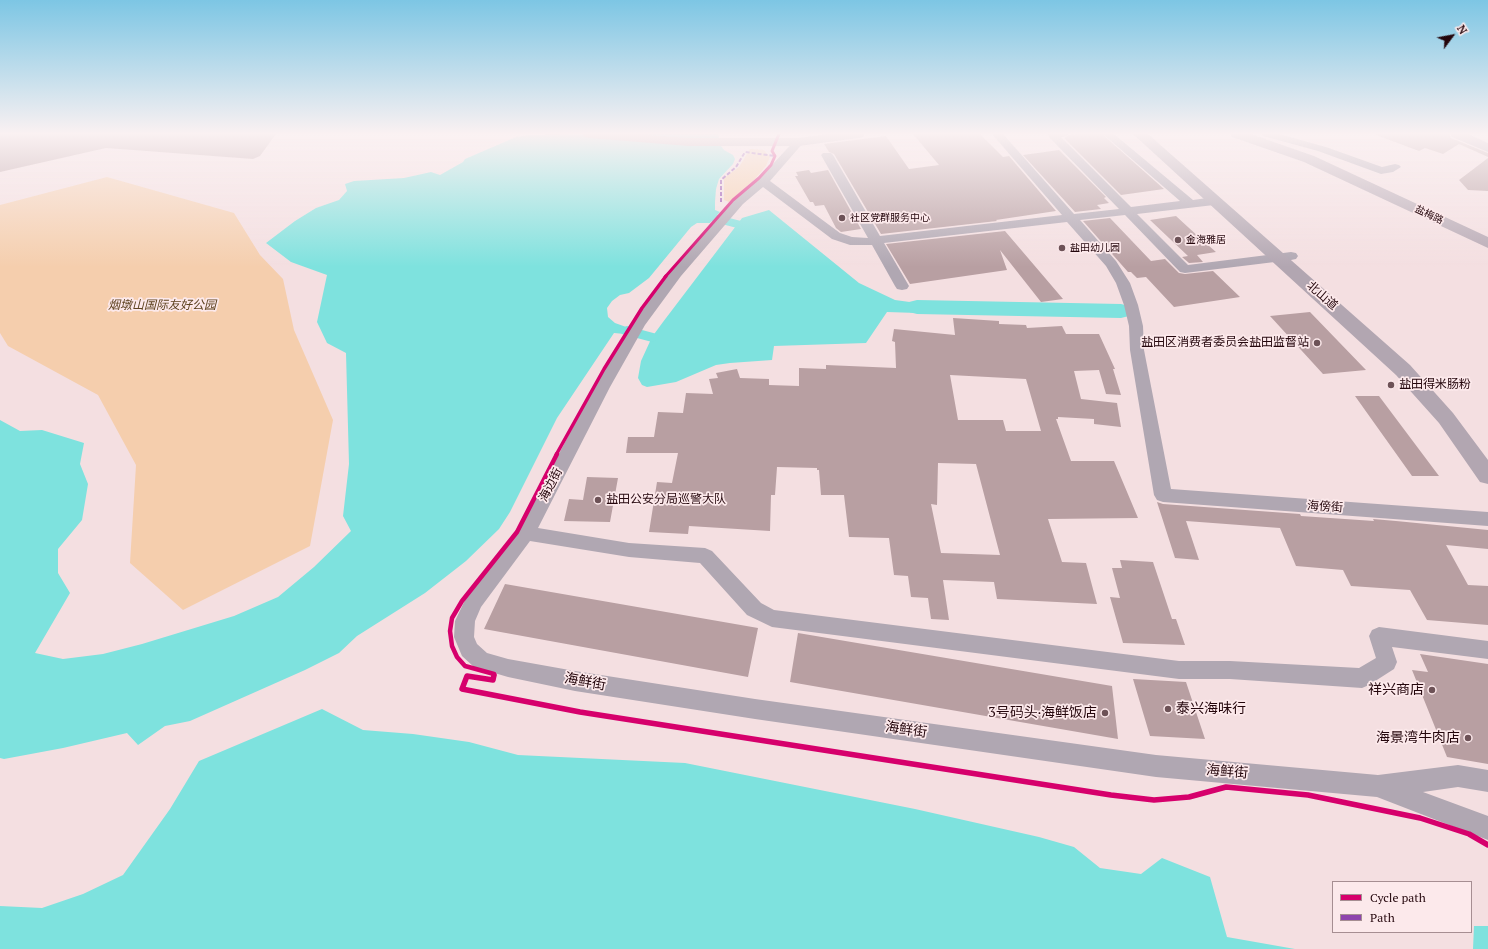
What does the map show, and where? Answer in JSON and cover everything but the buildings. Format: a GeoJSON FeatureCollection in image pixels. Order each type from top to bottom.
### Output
{"type":"FeatureCollection","features":[{"type":"Feature","properties":{"kind":"main road","name":"北山道"},"geometry":{"type":"LineString","coordinates":[[1189,178],[1214,201],[1393,344],[1418,368],[1463,419],[1488,451]]}},
{"type":"Feature","properties":{"kind":"main road","name":"北山道"},"geometry":{"type":"LineString","coordinates":[[1200,178],[1403,370],[1446,418],[1488,476]]}},
{"type":"Feature","properties":{"kind":"main road","name":"盐梅路"},"geometry":{"type":"LineString","coordinates":[[1350,178],[1488,243]]}},
{"type":"Feature","properties":{"kind":"street"},"geometry":{"type":"LineString","coordinates":[[841,178],[902,286]]}},
{"type":"Feature","properties":{"kind":"street"},"geometry":{"type":"LineString","coordinates":[[1037,178],[1072,218]]}},
{"type":"Feature","properties":{"kind":"street"},"geometry":{"type":"LineString","coordinates":[[1096,178],[1185,269],[1285,257]]}},
{"type":"Feature","properties":{"kind":"street"},"geometry":{"type":"LineString","coordinates":[[1160,178],[1189,203]]}},
{"type":"Feature","properties":{"kind":"street"},"geometry":{"type":"LineString","coordinates":[[763,180],[836,236],[850,241],[877,241],[1127,210],[1214,201]]}},
{"type":"Feature","properties":{"kind":"street","name":"海边街"},"geometry":{"type":"LineString","coordinates":[[465,621],[479,594],[526,533],[598,394],[639,324],[676,273],[739,201],[763,180]]}},
{"type":"Feature","properties":{"kind":"street","name":"海傍街"},"geometry":{"type":"LineString","coordinates":[[1072,218],[1111,264],[1123,284],[1131,305],[1136,326],[1137,350],[1163,495],[1488,520]]}},
{"type":"Feature","properties":{"kind":"street"},"geometry":{"type":"LineString","coordinates":[[526,533],[629,550],[705,556],[754,609],[772,618],[1179,670],[1230,670],[1362,678],[1388,662],[1380,636],[1488,650]]}},
{"type":"Feature","properties":{"kind":"street","name":"海鲜街"},"geometry":{"type":"LineString","coordinates":[[465,621],[464,638],[469,650],[481,660],[508,668],[575,681],[755,709],[1156,766],[1378,786],[1458,776],[1488,781]]}},
{"type":"Feature","properties":{"kind":"street","name":"海鲜街"},"geometry":{"type":"LineString","coordinates":[[1378,786],[1488,828]]}},
{"type":"Feature","properties":{"kind":"green space","name":"烟墩山国际友好公园"},"geometry":{"type":"Polygon","coordinates":[[[102,178],[112,178],[234,213],[260,255],[283,279],[294,330],[333,420],[310,546],[183,610],[130,563],[136,465],[98,395],[8,346],[0,333],[0,205],[102,178]]]}},
{"type":"Feature","properties":{"kind":"green space"},"geometry":{"type":"Polygon","coordinates":[[[724,178],[756,178],[729,202],[724,200],[724,178]]]}},
{"type":"Feature","properties":{"kind":"water"},"geometry":{"type":"Polygon","coordinates":[[[399,178],[720,178],[716,189],[715,210],[720,212],[710,223],[697,223],[691,227],[649,278],[629,293],[620,295],[612,301],[607,308],[608,317],[615,323],[629,328],[625,334],[614,333],[557,418],[510,512],[499,529],[466,561],[425,593],[357,636],[339,653],[305,670],[190,721],[165,726],[138,745],[127,733],[63,748],[4,759],[0,758],[0,420],[20,431],[42,430],[84,443],[80,464],[88,484],[82,520],[58,549],[58,573],[70,593],[35,653],[63,659],[103,654],[142,644],[234,616],[278,597],[314,567],[351,531],[343,516],[349,464],[346,353],[327,343],[317,322],[327,275],[291,262],[266,243],[295,221],[316,208],[339,200],[347,191],[345,184],[354,181],[399,178]]]}},
{"type":"Feature","properties":{"kind":"water"},"geometry":{"type":"Polygon","coordinates":[[[769,210],[859,283],[895,300],[917,303],[918,313],[887,312],[866,343],[774,346],[772,360],[716,365],[676,382],[647,387],[642,385],[638,378],[641,361],[652,337],[742,218],[769,210]]]}},
{"type":"Feature","properties":{"kind":"water"},"geometry":{"type":"Polygon","coordinates":[[[322,709],[363,730],[413,734],[469,742],[518,755],[685,763],[915,809],[1039,837],[1074,847],[1100,868],[1141,874],[1162,858],[1210,877],[1227,937],[1295,949],[0,949],[0,906],[42,908],[83,894],[123,875],[170,809],[199,761],[322,709]]]}},
{"type":"Feature","properties":{"kind":"water"},"geometry":{"type":"Polygon","coordinates":[[[1474,926],[1488,926],[1488,949],[1473,949],[1474,926]]]}},
{"type":"Feature","properties":{"kind":"waterway"},"geometry":{"type":"LineString","coordinates":[[714,218],[737,224]]}},
{"type":"Feature","properties":{"kind":"waterway"},"geometry":{"type":"LineString","coordinates":[[917,307],[1121,311]]}},
{"type":"Feature","properties":{"kind":"waterway"},"geometry":{"type":"LineString","coordinates":[[627,331],[652,337]]}},
{"type":"Feature","properties":{"kind":"marked path"},"geometry":{"type":"LineString","coordinates":[[721,202],[721,180],[723,178]]}},
{"type":"Feature","properties":{"kind":"cycle path"},"geometry":{"type":"LineString","coordinates":[[759,178],[733,200],[665,277],[642,308],[604,369],[558,452],[517,532],[462,601],[452,618],[450,631],[452,646],[457,657],[465,666],[494,674],[493,680],[467,676],[462,689],[580,712],[1111,795],[1154,800],[1189,797],[1226,787],[1308,795],[1420,818],[1469,834],[1488,845]]}},
{"type":"Feature","properties":{"kind":"place","name":"社区党群服务中心"},"geometry":{"type":"Point","coordinates":[842,218]}},
{"type":"Feature","properties":{"kind":"place","name":"金海雅居"},"geometry":{"type":"Point","coordinates":[1178,240]}},
{"type":"Feature","properties":{"kind":"place","name":"盐田幼儿园"},"geometry":{"type":"Point","coordinates":[1062,248]}},
{"type":"Feature","properties":{"kind":"place","name":"盐田区消费者委员会盐田监督站"},"geometry":{"type":"Point","coordinates":[1317,343]}},
{"type":"Feature","properties":{"kind":"place","name":"盐田得米肠粉"},"geometry":{"type":"Point","coordinates":[1391,385]}},
{"type":"Feature","properties":{"kind":"place","name":"盐田公安分局巡警大队"},"geometry":{"type":"Point","coordinates":[598,500]}},
{"type":"Feature","properties":{"kind":"place","name":"祥兴商店"},"geometry":{"type":"Point","coordinates":[1432,690]}},
{"type":"Feature","properties":{"kind":"place","name":"泰兴海味行"},"geometry":{"type":"Point","coordinates":[1168,709]}},
{"type":"Feature","properties":{"kind":"place","name":"3号码头·海鲜饭店"},"geometry":{"type":"Point","coordinates":[1105,713]}},
{"type":"Feature","properties":{"kind":"place","name":"海景湾牛肉店"},"geometry":{"type":"Point","coordinates":[1468,738]}}]}
